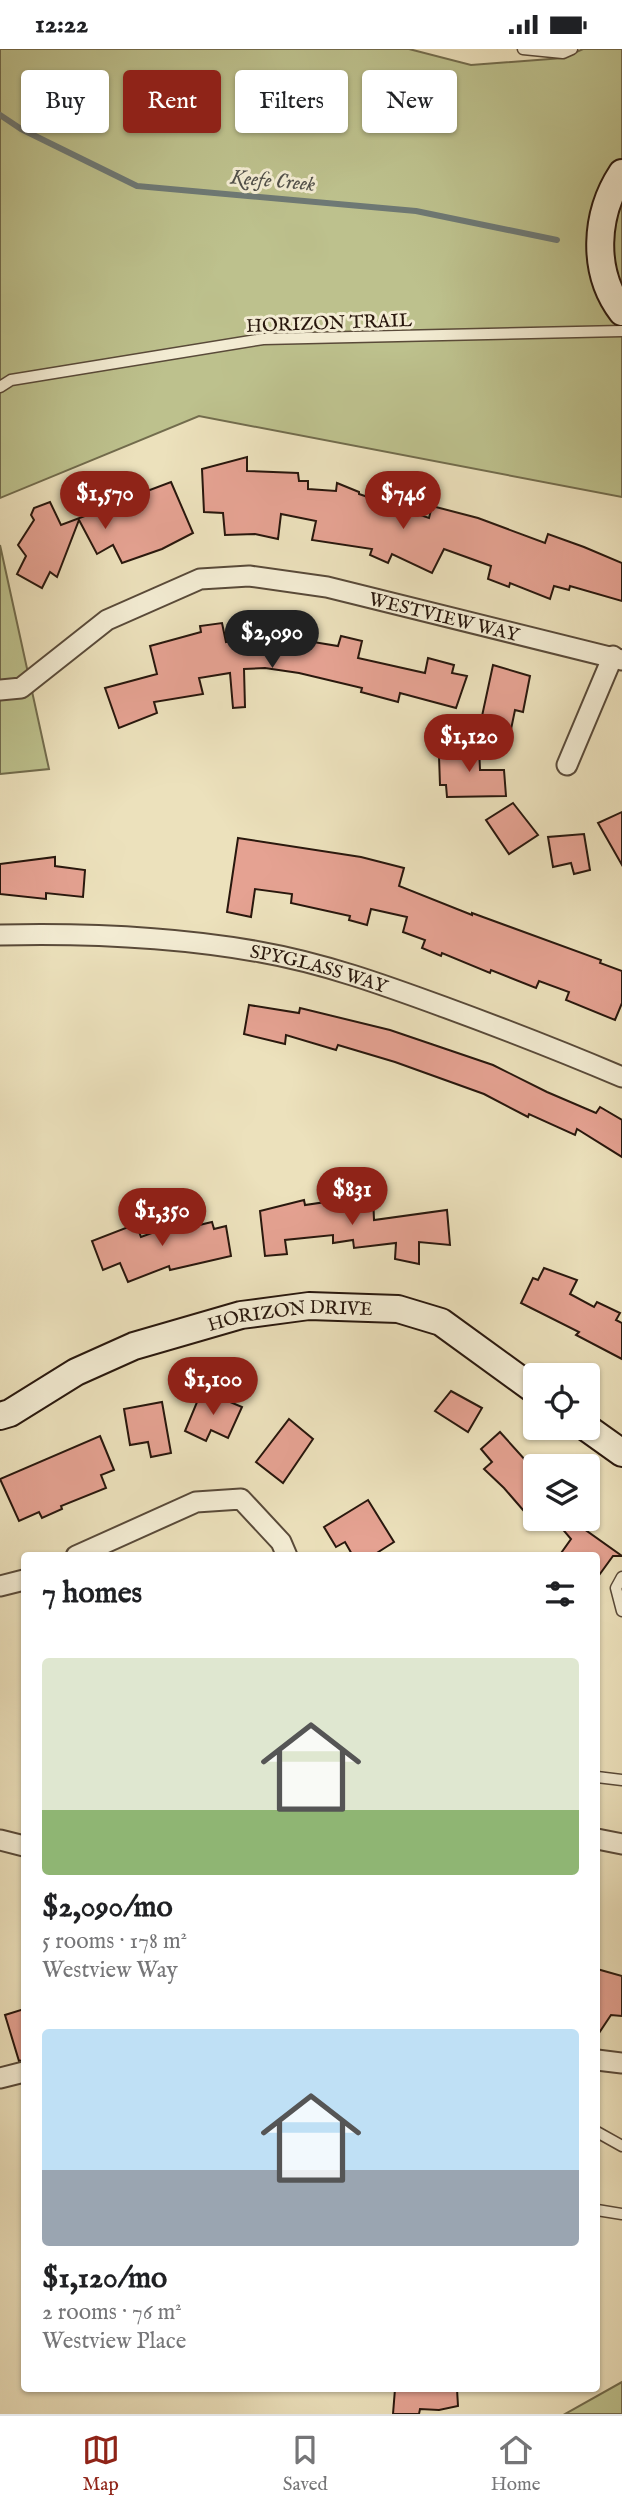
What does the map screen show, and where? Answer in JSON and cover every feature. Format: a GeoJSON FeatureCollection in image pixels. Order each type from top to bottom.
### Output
{"type":"FeatureCollection","features":[{"type":"Feature","properties":{"kind":"street"},"geometry":{"type":"LineString","coordinates":[[622,173],[612,188],[599,236],[602,267],[612,300],[622,312]]}},
{"type":"Feature","properties":{"kind":"street","name":"WESTVIEW WAY"},"geometry":{"type":"LineString","coordinates":[[0,690],[22,688],[107,620],[200,579],[249,576],[327,587],[618,658]]}},
{"type":"Feature","properties":{"kind":"street"},"geometry":{"type":"LineString","coordinates":[[567,765],[618,658]]}},
{"type":"Feature","properties":{"kind":"street","name":"SPYGLASS WAY"},"geometry":{"type":"LineString","coordinates":[[0,935],[121,935],[260,952],[350,974],[408,994],[622,1077]]}},
{"type":"Feature","properties":{"kind":"street","name":"HORIZON DRIVE"},"geometry":{"type":"LineString","coordinates":[[0,1416],[10,1413],[76,1372],[134,1346],[241,1315],[309,1306],[398,1309],[441,1322],[523,1382]]}},
{"type":"Feature","properties":{"kind":"street"},"geometry":{"type":"LineString","coordinates":[[600,1437],[622,1453]]}},
{"type":"Feature","properties":{"kind":"street"},"geometry":{"type":"LineString","coordinates":[[85,1552],[196,1502],[240,1499],[281,1542],[285,1552]]}},
{"type":"Feature","properties":{"kind":"street"},"geometry":{"type":"LineString","coordinates":[[0,1586],[21,1581]]}},
{"type":"Feature","properties":{"kind":"street"},"geometry":{"type":"LineString","coordinates":[[0,1840],[21,1845]]}},
{"type":"Feature","properties":{"kind":"street"},"geometry":{"type":"LineString","coordinates":[[600,1840],[622,1844]]}},
{"type":"Feature","properties":{"kind":"street"},"geometry":{"type":"LineString","coordinates":[[600,2060],[622,2063]]}},
{"type":"Feature","properties":{"kind":"street"},"geometry":{"type":"LineString","coordinates":[[0,2078],[21,2073]]}},
{"type":"Feature","properties":{"kind":"lane"},"geometry":{"type":"LineString","coordinates":[[523,49],[563,53],[572,49]]}},
{"type":"Feature","properties":{"kind":"lane","name":"HORIZON TRAIL"},"geometry":{"type":"LineString","coordinates":[[0,387],[12,380],[263,339],[622,331]]}},
{"type":"Feature","properties":{"kind":"lane"},"geometry":{"type":"LineString","coordinates":[[622,1577],[616,1588],[622,1611]]}},
{"type":"Feature","properties":{"kind":"lane"},"geometry":{"type":"LineString","coordinates":[[600,1777],[622,1780]]}},
{"type":"Feature","properties":{"kind":"lane"},"geometry":{"type":"LineString","coordinates":[[600,2134],[622,2145]]}},
{"type":"Feature","properties":{"kind":"lane"},"geometry":{"type":"LineString","coordinates":[[600,2210],[622,2214]]}},
{"type":"Feature","properties":{"kind":"green space"},"geometry":{"type":"Polygon","coordinates":[[[0,49],[409,49],[471,65],[563,58],[583,49],[622,49],[622,497],[199,416],[0,498],[0,49]]]}},
{"type":"Feature","properties":{"kind":"green space"},"geometry":{"type":"Polygon","coordinates":[[[0,545],[49,769],[0,774],[0,545]]]}},
{"type":"Feature","properties":{"kind":"green space"},"geometry":{"type":"Polygon","coordinates":[[[622,2382],[622,2414],[565,2414],[622,2382]]]}},
{"type":"Feature","properties":{"kind":"building"},"geometry":{"type":"Polygon","coordinates":[[[247,457],[247,471],[298,473],[299,481],[308,481],[308,489],[336,491],[337,483],[359,494],[429,518],[432,506],[478,518],[545,543],[548,534],[584,547],[622,563],[622,601],[570,586],[569,590],[554,586],[550,599],[510,583],[509,587],[488,579],[491,566],[444,549],[432,573],[392,554],[388,563],[370,555],[372,549],[312,540],[316,521],[281,514],[278,539],[255,534],[225,535],[223,513],[204,512],[202,469],[247,457]]]}},
{"type":"Feature","properties":{"kind":"building"},"geometry":{"type":"Polygon","coordinates":[[[171,482],[193,533],[162,549],[122,563],[113,545],[97,554],[79,520],[57,577],[50,572],[42,588],[17,574],[26,556],[18,545],[34,520],[31,515],[34,508],[50,502],[61,525],[93,513],[89,503],[114,494],[118,502],[171,482]]]}},
{"type":"Feature","properties":{"kind":"building"},"geometry":{"type":"Polygon","coordinates":[[[222,623],[226,642],[271,633],[271,627],[294,629],[295,637],[307,637],[307,641],[338,646],[341,636],[362,641],[358,658],[425,673],[428,658],[454,665],[452,673],[467,676],[456,708],[400,693],[398,702],[361,692],[362,688],[299,673],[265,668],[244,669],[245,707],[233,708],[230,673],[199,678],[203,694],[154,702],[157,713],[119,728],[105,688],[157,674],[150,646],[201,632],[200,626],[222,623]]]}},
{"type":"Feature","properties":{"kind":"building"},"geometry":{"type":"Polygon","coordinates":[[[493,665],[530,676],[523,712],[515,710],[509,739],[479,730],[493,665]]]}},
{"type":"Feature","properties":{"kind":"building"},"geometry":{"type":"Polygon","coordinates":[[[446,744],[479,746],[480,770],[504,770],[506,796],[447,797],[446,785],[440,785],[439,756],[447,755],[446,744]]]}},
{"type":"Feature","properties":{"kind":"building"},"geometry":{"type":"Polygon","coordinates":[[[513,803],[538,835],[509,854],[486,820],[513,803]]]}},
{"type":"Feature","properties":{"kind":"building"},"geometry":{"type":"Polygon","coordinates":[[[622,812],[622,865],[598,823],[622,812]]]}},
{"type":"Feature","properties":{"kind":"building"},"geometry":{"type":"Polygon","coordinates":[[[584,834],[590,870],[574,874],[571,863],[553,867],[548,837],[584,834]]]}},
{"type":"Feature","properties":{"kind":"building"},"geometry":{"type":"Polygon","coordinates":[[[238,838],[361,857],[404,868],[399,886],[472,915],[601,960],[600,963],[622,971],[622,1003],[615,1020],[566,1000],[569,992],[539,981],[536,988],[422,948],[425,940],[403,932],[407,917],[371,909],[367,925],[349,920],[350,916],[291,903],[292,894],[255,889],[251,917],[227,912],[238,838]]]}},
{"type":"Feature","properties":{"kind":"building"},"geometry":{"type":"Polygon","coordinates":[[[55,857],[55,866],[85,870],[83,897],[46,893],[46,899],[0,894],[0,864],[55,857]]]}},
{"type":"Feature","properties":{"kind":"building"},"geometry":{"type":"Polygon","coordinates":[[[249,1005],[299,1013],[300,1008],[390,1030],[493,1065],[596,1113],[600,1107],[622,1120],[622,1157],[577,1129],[575,1135],[529,1114],[528,1117],[484,1094],[395,1062],[338,1045],[336,1050],[286,1035],[285,1044],[244,1034],[249,1005]]]}},
{"type":"Feature","properties":{"kind":"building"},"geometry":{"type":"Polygon","coordinates":[[[373,1195],[374,1220],[447,1210],[450,1245],[419,1242],[419,1264],[395,1259],[396,1243],[354,1248],[353,1240],[333,1243],[333,1235],[285,1240],[287,1254],[265,1256],[260,1211],[304,1200],[305,1205],[373,1195]]]}},
{"type":"Feature","properties":{"kind":"building"},"geometry":{"type":"Polygon","coordinates":[[[193,1218],[195,1226],[212,1222],[214,1229],[226,1226],[231,1256],[170,1270],[169,1266],[128,1282],[120,1263],[103,1270],[92,1241],[136,1224],[141,1237],[193,1218]]]}},
{"type":"Feature","properties":{"kind":"building"},"geometry":{"type":"Polygon","coordinates":[[[544,1268],[577,1280],[570,1294],[594,1307],[597,1302],[620,1313],[616,1320],[622,1323],[622,1359],[576,1335],[579,1332],[521,1303],[533,1278],[538,1280],[544,1268]]]}},
{"type":"Feature","properties":{"kind":"building"},"geometry":{"type":"Polygon","coordinates":[[[202,1390],[242,1407],[228,1438],[211,1430],[206,1441],[185,1431],[202,1390]]]}},
{"type":"Feature","properties":{"kind":"building"},"geometry":{"type":"Polygon","coordinates":[[[451,1391],[482,1408],[468,1432],[435,1411],[451,1391]]]}},
{"type":"Feature","properties":{"kind":"building"},"geometry":{"type":"Polygon","coordinates":[[[162,1402],[171,1453],[151,1457],[148,1442],[130,1445],[124,1409],[162,1402]]]}},
{"type":"Feature","properties":{"kind":"building"},"geometry":{"type":"Polygon","coordinates":[[[289,1419],[313,1439],[283,1483],[256,1462],[289,1419]]]}},
{"type":"Feature","properties":{"kind":"building"},"geometry":{"type":"Polygon","coordinates":[[[500,1432],[523,1458],[523,1510],[484,1469],[492,1462],[481,1449],[500,1432]]]}},
{"type":"Feature","properties":{"kind":"building"},"geometry":{"type":"Polygon","coordinates":[[[100,1436],[114,1470],[101,1475],[106,1488],[61,1506],[62,1509],[42,1518],[39,1512],[19,1521],[0,1479],[100,1436]]]}},
{"type":"Feature","properties":{"kind":"building"},"geometry":{"type":"Polygon","coordinates":[[[368,1500],[394,1542],[378,1552],[351,1552],[345,1542],[336,1547],[324,1527],[368,1500]]]}},
{"type":"Feature","properties":{"kind":"building"},"geometry":{"type":"Polygon","coordinates":[[[564,1531],[587,1531],[622,1556],[613,1556],[600,1574],[600,1552],[562,1552],[571,1539],[564,1531]]]}},
{"type":"Feature","properties":{"kind":"building"},"geometry":{"type":"Polygon","coordinates":[[[600,1970],[622,1976],[622,2016],[611,2015],[600,2032],[600,1970]]]}},
{"type":"Feature","properties":{"kind":"building"},"geometry":{"type":"Polygon","coordinates":[[[21,2010],[21,2061],[19,2061],[5,2015],[21,2010]]]}},
{"type":"Feature","properties":{"kind":"building"},"geometry":{"type":"Polygon","coordinates":[[[395,2392],[457,2392],[458,2406],[439,2410],[420,2409],[419,2414],[393,2414],[395,2392]]]}},
{"type":"Feature","properties":{"kind":"waterway","name":"Keefe Creek"},"geometry":{"type":"LineString","coordinates":[[0,115],[21,129],[137,186],[416,211],[557,240]]}}]}
